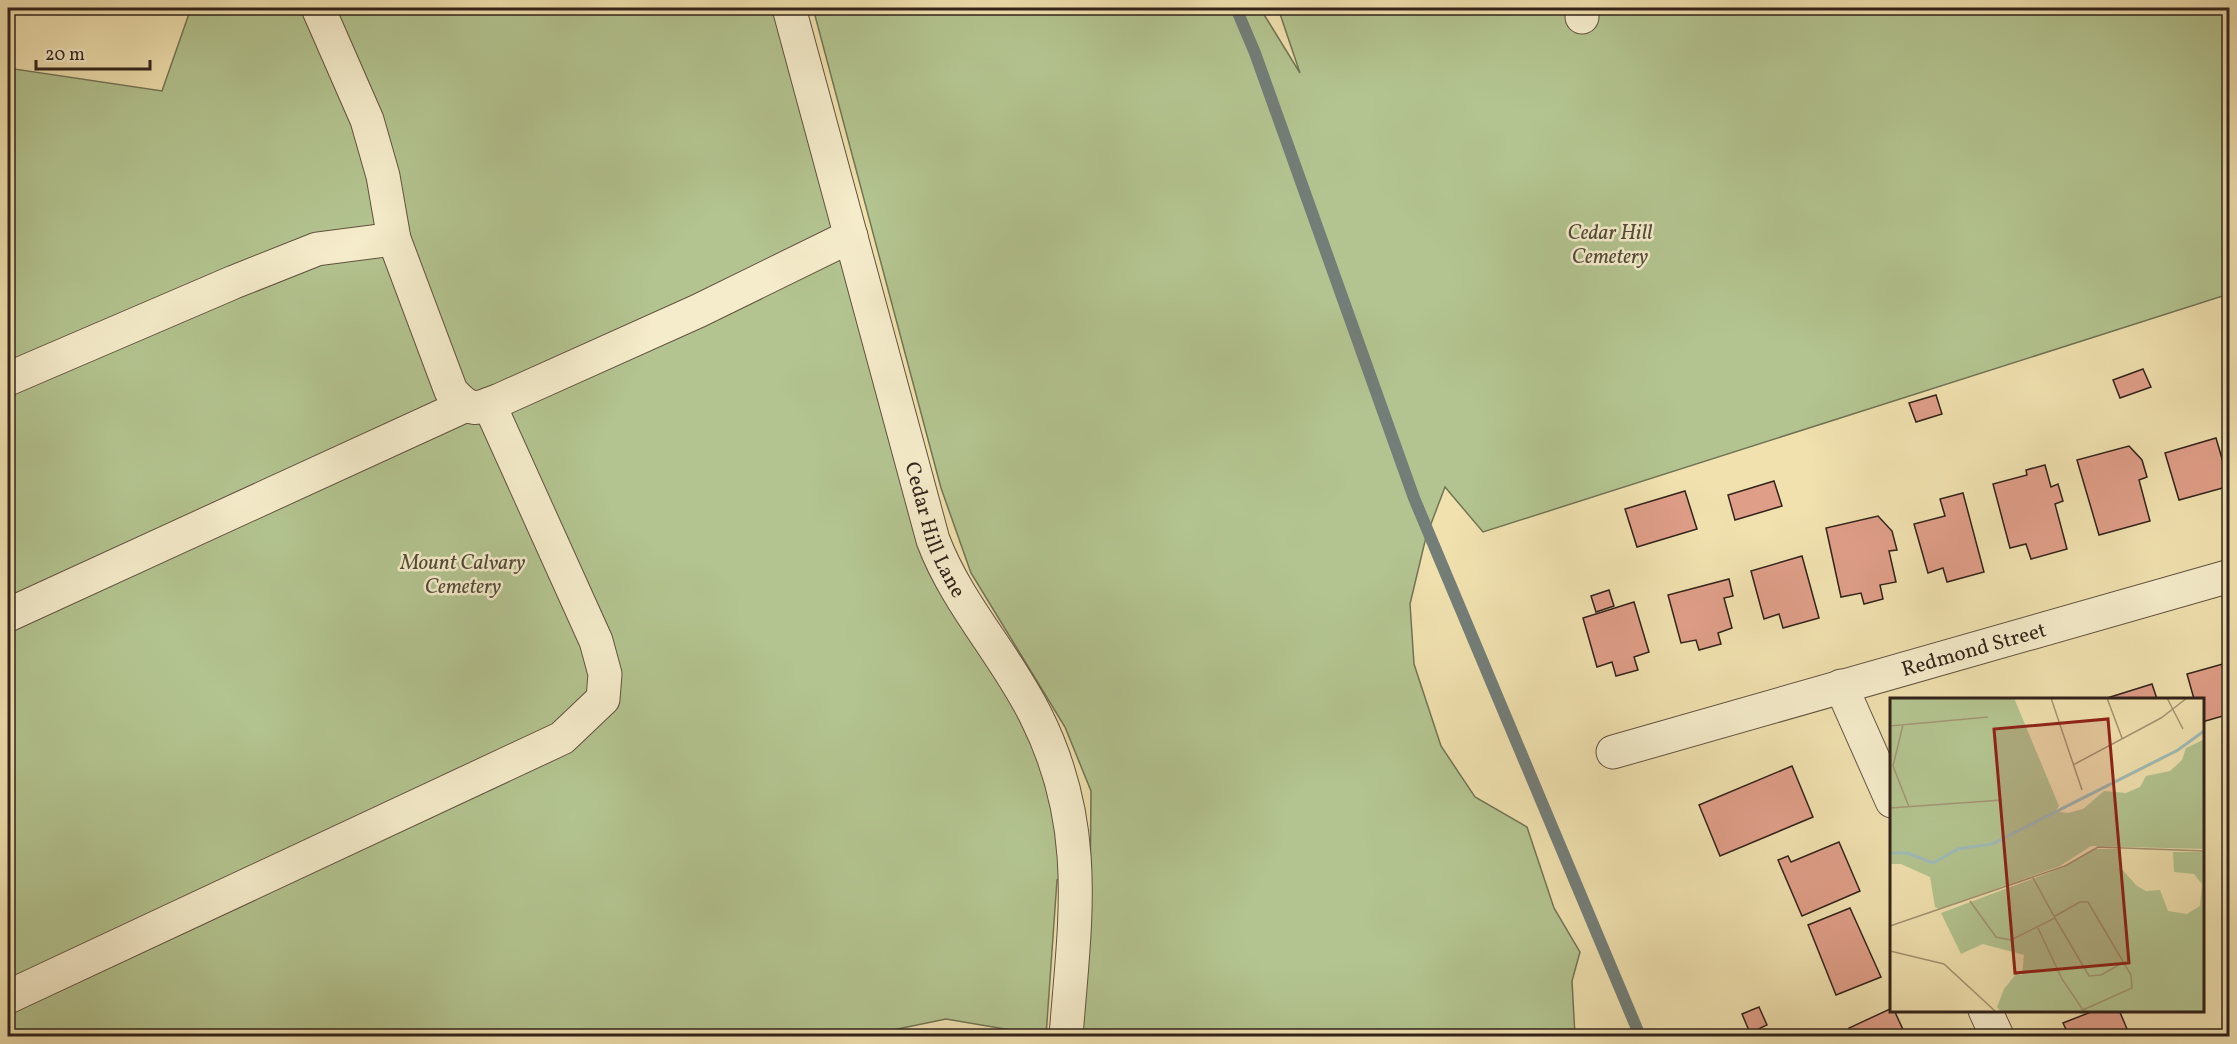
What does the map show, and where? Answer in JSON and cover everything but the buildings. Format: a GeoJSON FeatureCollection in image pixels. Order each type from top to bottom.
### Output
{"type":"FeatureCollection","features":[{"type":"Feature","properties":{"kind":"street"},"geometry":{"type":"LineString","coordinates":[[8,994],[562,738],[603,699],[605,674],[596,641],[477,405],[451,391],[394,240],[384,176],[367,120],[318,8]]}},
{"type":"Feature","properties":{"kind":"street","name":"Cedar Hill Lane"},"geometry":{"type":"LineString","coordinates":[[789,8],[942,562],[1036,716],[1060,771],[1075,848],[1077,914],[1066,1036]]}},
{"type":"Feature","properties":{"kind":"street"},"geometry":{"type":"LineString","coordinates":[[8,615],[477,405],[698,311],[851,236]]}},
{"type":"Feature","properties":{"kind":"street"},"geometry":{"type":"LineString","coordinates":[[8,379],[316,249],[394,240]]}},
{"type":"Feature","properties":{"kind":"street","name":"Redmond Street"},"geometry":{"type":"LineString","coordinates":[[1613,752],[2229,576]]}},
{"type":"Feature","properties":{"kind":"street"},"geometry":{"type":"LineString","coordinates":[[1841,686],[1890,796]]}},
{"type":"Feature","properties":{"kind":"street"},"geometry":{"type":"LineString","coordinates":[[1985,1011],[1997,1036]]}},
{"type":"Feature","properties":{"kind":"green space","name":"Mount Calvary Cemetery"},"geometry":{"type":"Polygon","coordinates":[[[191,8],[781,8],[923,528],[1055,772],[1061,878],[1057,880],[1046,1036],[946,1019],[888,1031],[879,1036],[8,1036],[8,68],[162,91],[191,8]]]}},
{"type":"Feature","properties":{"kind":"green space","name":"Cedar Hill Cemetery"},"geometry":{"type":"Polygon","coordinates":[[[813,8],[1260,8],[1300,73],[1278,8],[2229,8],[2229,294],[1483,532],[1445,487],[1426,537],[1410,604],[1414,664],[1441,746],[1475,797],[1527,827],[1554,908],[1580,952],[1572,981],[1575,1036],[1076,1036],[1090,903],[1091,791],[1065,727],[971,573],[941,488],[813,8]]]}},
{"type":"Feature","properties":{"kind":"waterway"},"geometry":{"type":"LineString","coordinates":[[1236,8],[1255,53],[1414,498],[1640,1036]]}}]}
